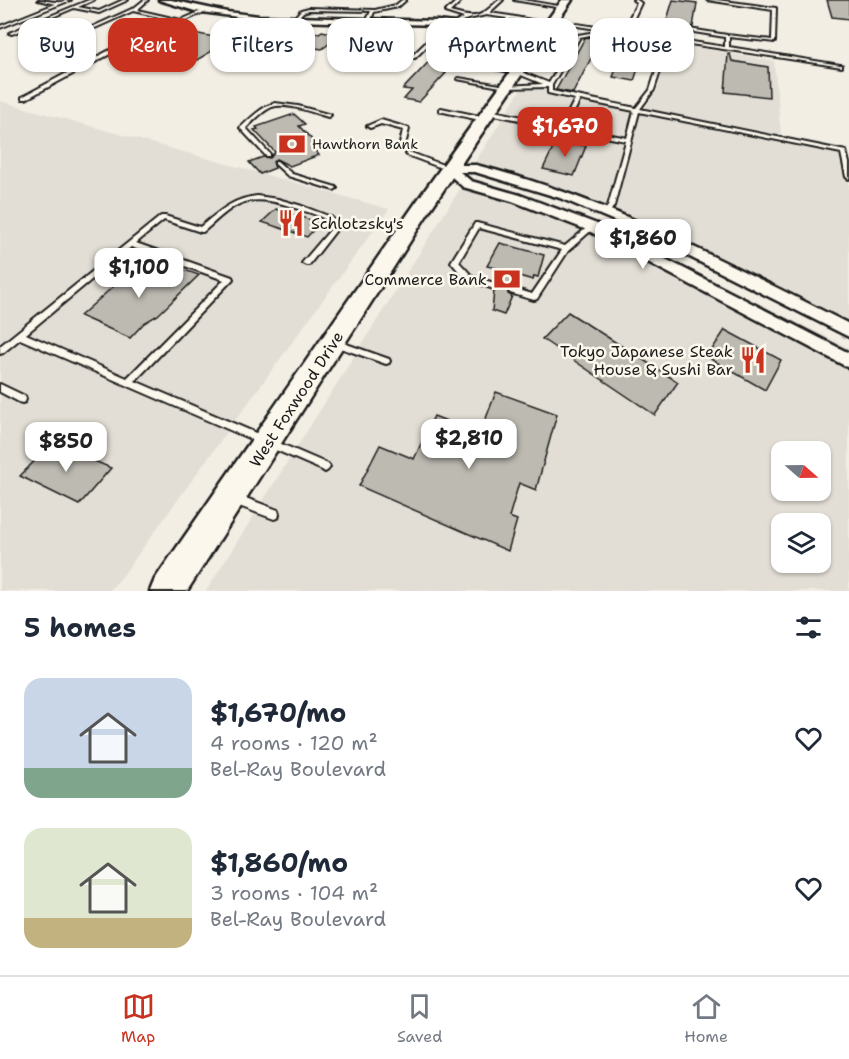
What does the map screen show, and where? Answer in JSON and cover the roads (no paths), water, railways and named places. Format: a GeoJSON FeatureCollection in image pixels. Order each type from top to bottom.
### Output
{"type":"FeatureCollection","features":[{"type":"Feature","properties":{"kind":"main road","name":"West Foxwood Drive"},"geometry":{"type":"LineString","coordinates":[[554,18],[565,3]]}},
{"type":"Feature","properties":{"kind":"main road","name":"West Foxwood Drive"},"geometry":{"type":"LineString","coordinates":[[167,591],[424,205],[517,72]]}},
{"type":"Feature","properties":{"kind":"street"},"geometry":{"type":"LineString","coordinates":[[163,0],[259,18]]}},
{"type":"Feature","properties":{"kind":"street"},"geometry":{"type":"LineString","coordinates":[[450,169],[476,168],[509,177],[606,212],[849,331]]}},
{"type":"Feature","properties":{"kind":"street"},"geometry":{"type":"LineString","coordinates":[[450,169],[467,184],[516,198],[592,227],[848,356]]}},
{"type":"Feature","properties":{"kind":"street"},"geometry":{"type":"LineString","coordinates":[[592,227],[606,212]]}},
{"type":"Feature","properties":{"kind":"lane"},"geometry":{"type":"LineString","coordinates":[[40,0],[60,4]]}},
{"type":"Feature","properties":{"kind":"lane"},"geometry":{"type":"LineString","coordinates":[[0,29],[69,0]]}},
{"type":"Feature","properties":{"kind":"lane"},"geometry":{"type":"LineString","coordinates":[[11,33],[92,0]]}},
{"type":"Feature","properties":{"kind":"lane"},"geometry":{"type":"LineString","coordinates":[[74,7],[99,12],[126,0]]}},
{"type":"Feature","properties":{"kind":"lane"},"geometry":{"type":"LineString","coordinates":[[96,26],[134,9],[146,0]]}},
{"type":"Feature","properties":{"kind":"lane"},"geometry":{"type":"LineString","coordinates":[[348,9],[350,0]]}},
{"type":"Feature","properties":{"kind":"lane"},"geometry":{"type":"LineString","coordinates":[[296,18],[306,9],[374,11],[397,6],[404,0]]}},
{"type":"Feature","properties":{"kind":"lane"},"geometry":{"type":"LineString","coordinates":[[460,0],[447,12],[466,17],[481,17],[501,0]]}},
{"type":"Feature","properties":{"kind":"lane"},"geometry":{"type":"LineString","coordinates":[[516,0],[565,3]]}},
{"type":"Feature","properties":{"kind":"lane"},"geometry":{"type":"LineString","coordinates":[[632,18],[639,3],[634,0]]}},
{"type":"Feature","properties":{"kind":"lane"},"geometry":{"type":"LineString","coordinates":[[694,31],[774,41],[775,9],[711,0]]}},
{"type":"Feature","properties":{"kind":"lane"},"geometry":{"type":"LineString","coordinates":[[755,0],[755,6]]}},
{"type":"Feature","properties":{"kind":"lane"},"geometry":{"type":"LineString","coordinates":[[134,9],[169,18]]}},
{"type":"Feature","properties":{"kind":"lane"},"geometry":{"type":"LineString","coordinates":[[188,18],[207,10]]}},
{"type":"Feature","properties":{"kind":"lane"},"geometry":{"type":"LineString","coordinates":[[370,18],[374,11]]}},
{"type":"Feature","properties":{"kind":"lane"},"geometry":{"type":"LineString","coordinates":[[486,14],[518,18]]}},
{"type":"Feature","properties":{"kind":"lane"},"geometry":{"type":"LineString","coordinates":[[0,29],[18,35]]}},
{"type":"Feature","properties":{"kind":"lane"},"geometry":{"type":"LineString","coordinates":[[590,34],[579,36],[550,85],[550,92],[844,152],[849,177]]}},
{"type":"Feature","properties":{"kind":"lane"},"geometry":{"type":"LineString","coordinates":[[727,36],[727,49]]}},
{"type":"Feature","properties":{"kind":"lane"},"geometry":{"type":"LineString","coordinates":[[694,44],[840,66]]}},
{"type":"Feature","properties":{"kind":"lane"},"geometry":{"type":"LineString","coordinates":[[414,56],[426,46]]}},
{"type":"Feature","properties":{"kind":"lane"},"geometry":{"type":"LineString","coordinates":[[24,98],[108,54]]}},
{"type":"Feature","properties":{"kind":"lane"},"geometry":{"type":"LineString","coordinates":[[517,72],[550,85]]}},
{"type":"Feature","properties":{"kind":"lane"},"geometry":{"type":"LineString","coordinates":[[606,212],[611,206],[638,111],[652,90],[658,72]]}},
{"type":"Feature","properties":{"kind":"lane"},"geometry":{"type":"LineString","coordinates":[[459,79],[506,87],[550,85]]}},
{"type":"Feature","properties":{"kind":"lane"},"geometry":{"type":"LineString","coordinates":[[564,127],[578,98]]}},
{"type":"Feature","properties":{"kind":"lane"},"geometry":{"type":"LineString","coordinates":[[268,155],[243,128],[271,106],[285,105],[327,115]]}},
{"type":"Feature","properties":{"kind":"lane"},"geometry":{"type":"LineString","coordinates":[[441,110],[564,127],[629,140]]}},
{"type":"Feature","properties":{"kind":"lane"},"geometry":{"type":"LineString","coordinates":[[370,126],[381,122],[406,129],[402,148]]}},
{"type":"Feature","properties":{"kind":"lane"},"geometry":{"type":"LineString","coordinates":[[409,154],[450,169]]}},
{"type":"Feature","properties":{"kind":"lane"},"geometry":{"type":"LineString","coordinates":[[277,163],[290,175],[334,188]]}},
{"type":"Feature","properties":{"kind":"lane"},"geometry":{"type":"LineString","coordinates":[[0,351],[163,217],[201,230],[232,205],[248,199],[264,198],[319,214],[334,223],[334,229],[306,262]]}},
{"type":"Feature","properties":{"kind":"lane"},"geometry":{"type":"LineString","coordinates":[[494,286],[469,278],[455,262],[477,225],[566,249]]}},
{"type":"Feature","properties":{"kind":"lane"},"geometry":{"type":"LineString","coordinates":[[513,291],[534,297],[566,249],[592,227]]}},
{"type":"Feature","properties":{"kind":"lane"},"geometry":{"type":"LineString","coordinates":[[128,382],[229,279],[131,244]]}},
{"type":"Feature","properties":{"kind":"lane"},"geometry":{"type":"LineString","coordinates":[[20,335],[325,467]]}},
{"type":"Feature","properties":{"kind":"lane"},"geometry":{"type":"LineString","coordinates":[[334,342],[386,361]]}},
{"type":"Feature","properties":{"kind":"lane"},"geometry":{"type":"LineString","coordinates":[[0,388],[22,399]]}},
{"type":"Feature","properties":{"kind":"lane"},"geometry":{"type":"LineString","coordinates":[[231,497],[274,514]]}},
{"type":"Feature","properties":{"kind":"place","name":"Hawthorn Bank"},"geometry":{"type":"Point","coordinates":[292,144]}},
{"type":"Feature","properties":{"kind":"place","name":"Schlotzsky's"},"geometry":{"type":"Point","coordinates":[291,223]}},
{"type":"Feature","properties":{"kind":"place","name":"Commerce Bank"},"geometry":{"type":"Point","coordinates":[507,279]}},
{"type":"Feature","properties":{"kind":"place","name":"Tokyo Japanese Steak House & Sushi Bar"},"geometry":{"type":"Point","coordinates":[753,360]}}]}
